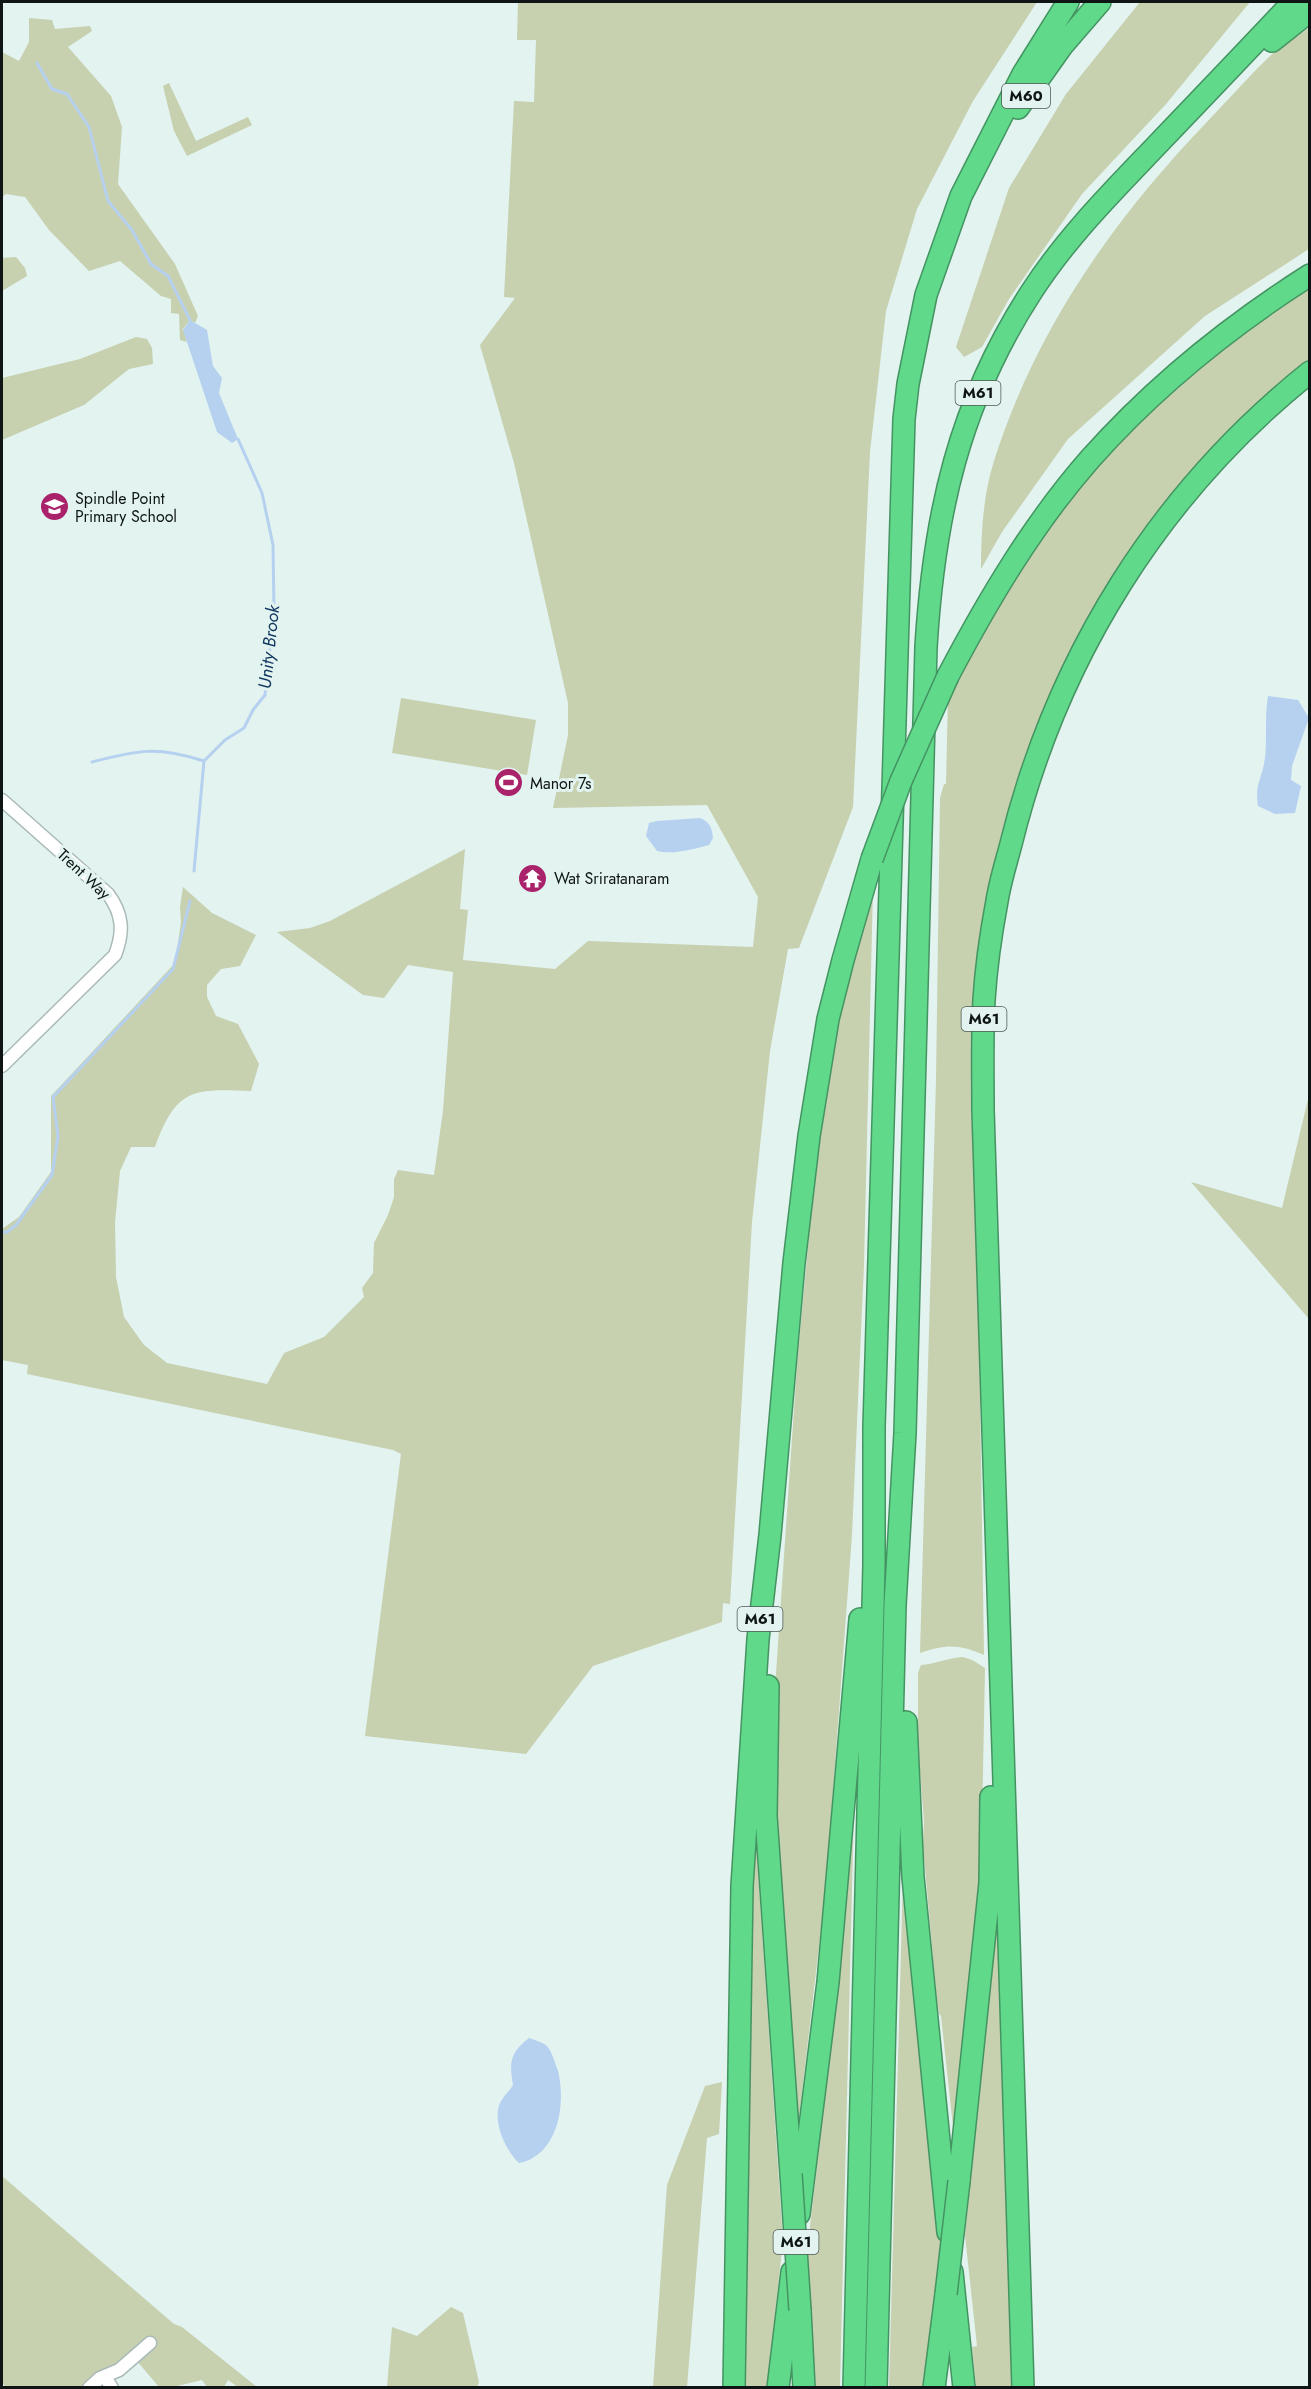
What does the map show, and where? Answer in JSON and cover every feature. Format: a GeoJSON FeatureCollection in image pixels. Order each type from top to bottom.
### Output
{"type":"FeatureCollection","features":[{"type":"Feature","properties":{"kind":"highway","name":"M60"},"geometry":{"type":"LineString","coordinates":[[961,196],[1023,74],[1068,2]]}},
{"type":"Feature","properties":{"kind":"highway","name":"M60"},"geometry":{"type":"LineString","coordinates":[[961,196],[1035,82],[1100,2]]}},
{"type":"Feature","properties":{"kind":"highway"},"geometry":{"type":"LineString","coordinates":[[1207,94],[1293,2]]}},
{"type":"Feature","properties":{"kind":"highway"},"geometry":{"type":"LineString","coordinates":[[1207,94],[1310,11]]}},
{"type":"Feature","properties":{"kind":"highway","name":"M61"},"geometry":{"type":"LineString","coordinates":[[876,2388],[895,1605],[905,1433],[926,647],[931,573],[944,498],[960,443],[980,388],[1011,326],[1032,290],[1089,217],[1207,94]]}},
{"type":"Feature","properties":{"kind":"highway","name":"M61"},"geometry":{"type":"LineString","coordinates":[[854,2388],[874,1564],[874,1427],[904,418],[908,384],[926,296],[961,196]]}},
{"type":"Feature","properties":{"kind":"highway","name":"M61"},"geometry":{"type":"LineString","coordinates":[[734,2388],[742,1886],[758,1639],[770,1534],[794,1263],[813,1106],[828,1019],[840,969],[872,859],[901,781],[948,676],[995,591],[1019,554],[1089,461],[1154,393],[1208,346],[1310,275]]}},
{"type":"Feature","properties":{"kind":"highway","name":"M61"},"geometry":{"type":"LineString","coordinates":[[1023,2388],[982,1110],[984,999],[997,900],[1024,789],[1043,736],[1068,680],[1101,617],[1128,572],[1180,501],[1220,454],[1275,401],[1310,372]]}},
{"type":"Feature","properties":{"kind":"highway","name":"M61"},"geometry":{"type":"LineString","coordinates":[[934,2388],[959,2181],[990,1883],[992,1409]]}},
{"type":"Feature","properties":{"kind":"highway","name":"M61"},"geometry":{"type":"LineString","coordinates":[[778,2388],[828,1982],[874,1427]]}},
{"type":"Feature","properties":{"kind":"highway","name":"M61"},"geometry":{"type":"LineString","coordinates":[[905,1433],[907,1606],[905,1689],[909,1810],[964,2388]]}},
{"type":"Feature","properties":{"kind":"highway","name":"M61"},"geometry":{"type":"LineString","coordinates":[[770,1534],[766,1816],[804,2388]]}},
{"type":"Feature","properties":{"kind":"street","name":"Trent Way"},"geometry":{"type":"LineString","coordinates":[[2,800],[108,894],[117,906],[122,931],[115,955],[2,1066]]}},
{"type":"Feature","properties":{"kind":"street"},"geometry":{"type":"LineString","coordinates":[[88,2388],[100,2378],[119,2370],[150,2343]]}},
{"type":"Feature","properties":{"kind":"street"},"geometry":{"type":"LineString","coordinates":[[105,2377],[112,2388]]}},
{"type":"Feature","properties":{"kind":"green space"},"geometry":{"type":"Polygon","coordinates":[[[518,2],[1037,2],[973,101],[917,209],[886,311],[870,452],[853,807],[799,948],[788,949],[770,1051],[752,1222],[730,1604],[723,1603],[722,1622],[593,1666],[526,1754],[365,1736],[401,1454],[393,1450],[27,1374],[28,1365],[2,1360],[2,1229],[19,1217],[51,1172],[51,1096],[175,963],[183,887],[212,913],[256,935],[240,966],[221,969],[207,985],[207,997],[216,1016],[238,1024],[259,1064],[251,1091],[200,1092],[189,1096],[171,1113],[155,1147],[131,1147],[120,1171],[115,1222],[116,1277],[124,1317],[144,1345],[167,1363],[267,1384],[284,1353],[324,1337],[364,1297],[362,1288],[373,1273],[374,1243],[394,1197],[394,1179],[398,1170],[434,1175],[443,1111],[453,972],[408,965],[384,998],[363,995],[277,932],[310,928],[330,921],[465,849],[460,909],[468,910],[463,960],[555,969],[588,941],[753,947],[758,897],[707,805],[553,808],[568,735],[568,703],[514,463],[480,345],[515,298],[504,297],[514,101],[534,102],[536,40],[517,40],[518,2]]]}},
{"type":"Feature","properties":{"kind":"green space"},"geometry":{"type":"Polygon","coordinates":[[[1140,2],[1250,2],[1166,104],[1082,194],[1009,299],[982,347],[964,357],[956,347],[1009,188],[1066,94],[1140,2]]]}},
{"type":"Feature","properties":{"kind":"green space"},"geometry":{"type":"Polygon","coordinates":[[[29,18],[52,20],[55,29],[90,26],[92,31],[68,47],[111,96],[122,127],[118,184],[175,264],[198,316],[195,323],[190,320],[183,329],[187,342],[180,340],[179,314],[171,313],[171,299],[161,296],[120,261],[89,271],[49,230],[25,197],[6,194],[2,197],[2,52],[19,61],[29,42],[29,18]]]}},
{"type":"Feature","properties":{"kind":"green space"},"geometry":{"type":"Polygon","coordinates":[[[1309,28],[1309,249],[1205,316],[1068,439],[1002,532],[981,569],[983,515],[994,461],[1031,367],[1080,280],[1108,239],[1172,160],[1272,54],[1309,28]]]}},
{"type":"Feature","properties":{"kind":"green space"},"geometry":{"type":"Polygon","coordinates":[[[169,83],[196,141],[248,117],[252,125],[187,156],[174,131],[163,86],[169,83]]]}},
{"type":"Feature","properties":{"kind":"green space"},"geometry":{"type":"Polygon","coordinates":[[[16,257],[25,268],[27,276],[2,291],[2,258],[16,257]]]}},
{"type":"Feature","properties":{"kind":"green space"},"geometry":{"type":"Polygon","coordinates":[[[1309,286],[1309,361],[1154,522],[1007,824],[976,1139],[984,1655],[952,1646],[920,1653],[936,1080],[940,798],[944,784],[946,784],[948,696],[999,593],[1099,461],[1180,380],[1265,314],[1309,286]]]}},
{"type":"Feature","properties":{"kind":"green space"},"geometry":{"type":"Polygon","coordinates":[[[136,337],[147,339],[152,348],[153,364],[129,369],[84,405],[2,440],[2,378],[80,359],[136,337]]]}},
{"type":"Feature","properties":{"kind":"green space"},"geometry":{"type":"Polygon","coordinates":[[[401,698],[536,720],[527,775],[392,753],[401,698]]]}},
{"type":"Feature","properties":{"kind":"green space"},"geometry":{"type":"Polygon","coordinates":[[[873,887],[864,1265],[852,1535],[826,1886],[797,2135],[776,1857],[774,1703],[797,1365],[820,1119],[833,1035],[873,887]]]}},
{"type":"Feature","properties":{"kind":"green space"},"geometry":{"type":"Polygon","coordinates":[[[1309,1095],[1309,1319],[1191,1182],[1282,1208],[1309,1095]]]}},
{"type":"Feature","properties":{"kind":"green space"},"geometry":{"type":"Polygon","coordinates":[[[963,1657],[985,1668],[981,1876],[955,2145],[941,2016],[936,1992],[923,1845],[924,1821],[918,1747],[918,1673],[921,1665],[963,1657]]]}},
{"type":"Feature","properties":{"kind":"green space"},"geometry":{"type":"Polygon","coordinates":[[[854,1806],[840,2387],[812,2388],[805,2270],[820,2140],[816,2139],[854,1806]]]}},
{"type":"Feature","properties":{"kind":"green space"},"geometry":{"type":"Polygon","coordinates":[[[754,1812],[783,2241],[767,2387],[740,2388],[754,1812]]]}},
{"type":"Feature","properties":{"kind":"green space"},"geometry":{"type":"Polygon","coordinates":[[[904,1840],[942,2256],[927,2387],[889,2388],[904,1840]]]}},
{"type":"Feature","properties":{"kind":"green space"},"geometry":{"type":"Polygon","coordinates":[[[1001,1917],[1016,2387],[976,2387],[972,2347],[977,2346],[965,2235],[997,1918],[1001,1917]]]}},
{"type":"Feature","properties":{"kind":"green space"},"geometry":{"type":"Polygon","coordinates":[[[722,2082],[719,2134],[707,2138],[687,2387],[653,2387],[667,2185],[705,2086],[722,2082]]]}},
{"type":"Feature","properties":{"kind":"green space"},"geometry":{"type":"Polygon","coordinates":[[[2,2176],[174,2324],[182,2327],[257,2387],[238,2387],[228,2380],[224,2387],[207,2387],[202,2380],[173,2387],[159,2387],[137,2361],[155,2346],[147,2337],[116,2368],[85,2387],[6,2387],[2,2383],[2,2176]]]}},
{"type":"Feature","properties":{"kind":"green space"},"geometry":{"type":"Polygon","coordinates":[[[451,2307],[463,2313],[479,2382],[477,2387],[387,2387],[392,2327],[417,2336],[451,2307]]]}},
{"type":"Feature","properties":{"kind":"water"},"geometry":{"type":"Polygon","coordinates":[[[190,320],[207,330],[213,366],[222,378],[219,393],[238,439],[232,443],[217,432],[183,330],[190,320]]]}},
{"type":"Feature","properties":{"kind":"water"},"geometry":{"type":"Polygon","coordinates":[[[1268,696],[1298,700],[1309,718],[1292,766],[1291,780],[1301,786],[1295,813],[1275,814],[1258,806],[1258,788],[1265,756],[1268,696]]]}},
{"type":"Feature","properties":{"kind":"water"},"geometry":{"type":"Polygon","coordinates":[[[700,818],[706,821],[711,828],[713,838],[709,845],[683,851],[663,852],[657,851],[646,836],[649,823],[700,818]]]}},
{"type":"Feature","properties":{"kind":"water"},"geometry":{"type":"Polygon","coordinates":[[[529,2038],[546,2045],[553,2057],[560,2084],[560,2112],[551,2139],[543,2150],[519,2163],[501,2134],[498,2108],[513,2085],[512,2058],[518,2048],[529,2038]]]}},
{"type":"Feature","properties":{"kind":"waterway","name":"Unity Brook"},"geometry":{"type":"LineString","coordinates":[[37,63],[52,89],[67,94],[89,127],[108,201],[132,230],[151,264],[168,276],[190,320]]}},
{"type":"Feature","properties":{"kind":"waterway","name":"Unity Brook"},"geometry":{"type":"LineString","coordinates":[[194,871],[204,761],[225,740],[244,728],[253,710],[265,695],[274,611],[273,545],[262,493],[238,439]]}},
{"type":"Feature","properties":{"kind":"waterway"},"geometry":{"type":"LineString","coordinates":[[92,762],[148,751],[173,753],[204,761]]}},
{"type":"Feature","properties":{"kind":"waterway","name":"Unity Brook"},"geometry":{"type":"LineString","coordinates":[[2,1232],[7,1232],[16,1225],[52,1175],[58,1136],[53,1097],[173,969],[190,901]]}},
{"type":"Feature","properties":{"kind":"place","name":"Spindle Point Primary School"},"geometry":{"type":"Point","coordinates":[54,507]}},
{"type":"Feature","properties":{"kind":"place","name":"Manor 7s"},"geometry":{"type":"Point","coordinates":[509,783]}},
{"type":"Feature","properties":{"kind":"place","name":"Wat Sriratanaram"},"geometry":{"type":"Point","coordinates":[533,878]}}]}
